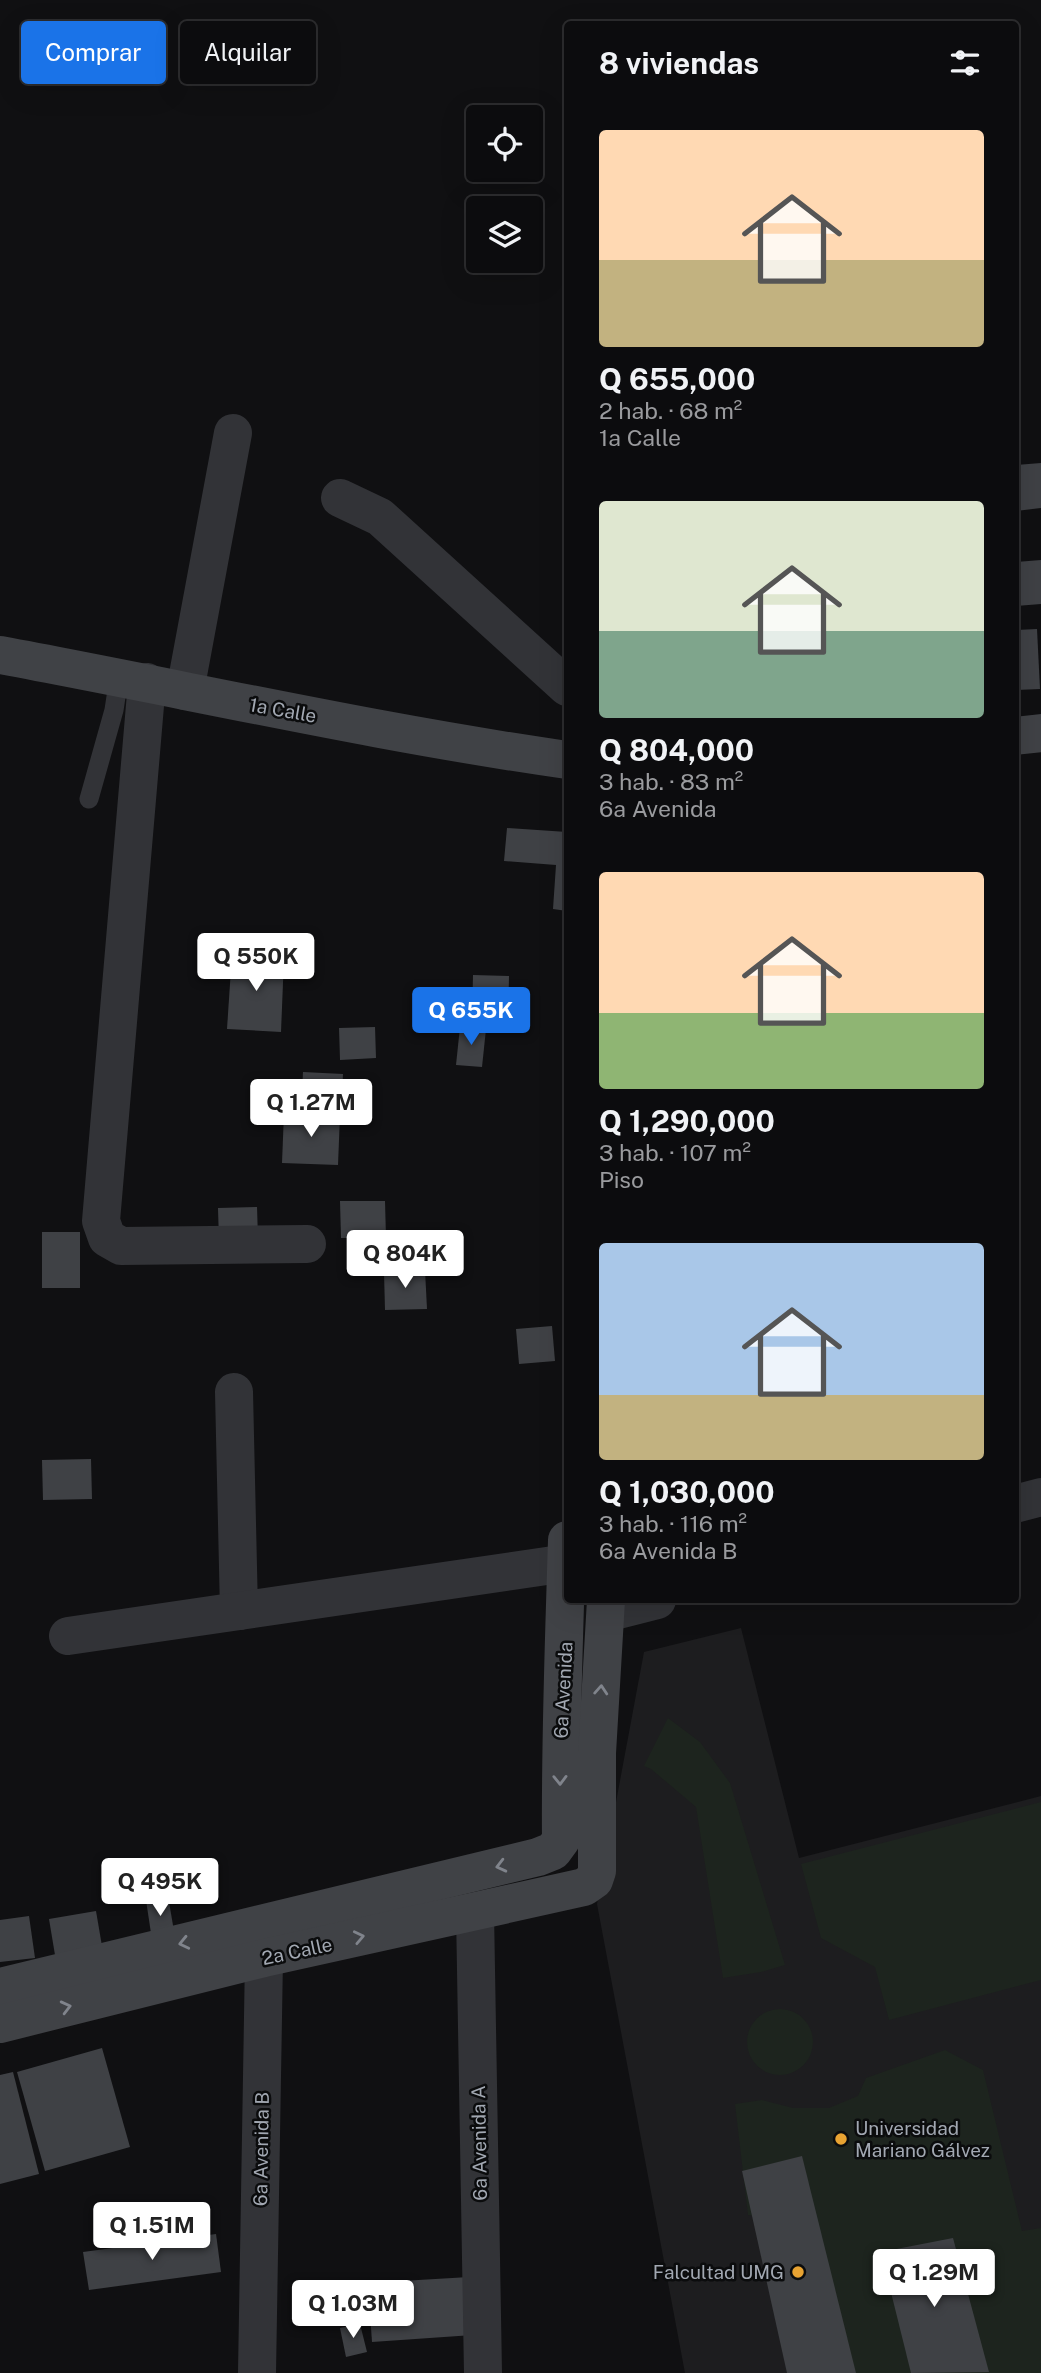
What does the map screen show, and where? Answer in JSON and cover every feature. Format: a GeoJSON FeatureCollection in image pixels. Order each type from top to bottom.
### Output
{"type":"FeatureCollection","features":[{"type":"Feature","properties":{"kind":"street"},"geometry":{"type":"LineString","coordinates":[[185,691],[233,433]]}},
{"type":"Feature","properties":{"kind":"street"},"geometry":{"type":"LineString","coordinates":[[340,498],[380,517],[564,684]]}},
{"type":"Feature","properties":{"kind":"street","name":"1a Calle"},"geometry":{"type":"LineString","coordinates":[[0,655],[564,759]]}},
{"type":"Feature","properties":{"kind":"street"},"geometry":{"type":"LineString","coordinates":[[133,679],[101,1220],[107,1238],[121,1246],[307,1244]]}},
{"type":"Feature","properties":{"kind":"street"},"geometry":{"type":"LineString","coordinates":[[1019,736],[1041,733]]}},
{"type":"Feature","properties":{"kind":"street"},"geometry":{"type":"LineString","coordinates":[[234,1392],[239,1611]]}},
{"type":"Feature","properties":{"kind":"street"},"geometry":{"type":"LineString","coordinates":[[1019,1503],[1041,1497]]}},
{"type":"Feature","properties":{"kind":"street"},"geometry":{"type":"LineString","coordinates":[[68,1636],[564,1563]]}},
{"type":"Feature","properties":{"kind":"street","name":"6a Avenida"},"geometry":{"type":"LineString","coordinates":[[561,1840],[560,1754],[566,1603]]}},
{"type":"Feature","properties":{"kind":"street"},"geometry":{"type":"LineString","coordinates":[[606,1606],[632,1603]]}},
{"type":"Feature","properties":{"kind":"street","name":"6a Avenida"},"geometry":{"type":"LineString","coordinates":[[594,1881],[597,1871],[597,1753],[606,1606]]}},
{"type":"Feature","properties":{"kind":"street","name":"2a Calle"},"geometry":{"type":"LineString","coordinates":[[0,2024],[538,1857],[553,1851],[561,1840]]}},
{"type":"Feature","properties":{"kind":"street","name":"2a Calle"},"geometry":{"type":"LineString","coordinates":[[0,1987],[262,1941],[475,1912],[583,1887],[594,1881]]}},
{"type":"Feature","properties":{"kind":"street","name":"6a Avenida A"},"geometry":{"type":"LineString","coordinates":[[475,1912],[483,2373]]}},
{"type":"Feature","properties":{"kind":"street","name":"6a Avenida B"},"geometry":{"type":"LineString","coordinates":[[257,2373],[262,1941]]}},
{"type":"Feature","properties":{"kind":"lane"},"geometry":{"type":"LineString","coordinates":[[89,799],[114,710],[133,679]]}},
{"type":"Feature","properties":{"kind":"shaded area","name":"Universidad Mariano Gálvez"},"geometry":{"type":"Polygon","coordinates":[[[741,1628],[799,1858],[1041,1796],[1041,2373],[685,2373],[597,1904],[644,1652],[741,1628]]]}},
{"type":"Feature","properties":{"kind":"shaded area"},"geometry":{"type":"Polygon","coordinates":[[[668,1718],[700,1742],[730,1783],[785,1965],[723,1978],[696,1807],[644,1766],[668,1718]]]}},
{"type":"Feature","properties":{"kind":"shaded area"},"geometry":{"type":"Polygon","coordinates":[[[1041,1802],[1041,1980],[889,2020],[875,1967],[821,1938],[801,1864],[1041,1802]]]}},
{"type":"Feature","properties":{"kind":"shaded area"},"geometry":{"type":"Polygon","coordinates":[[[780,2009],[793,2012],[803,2019],[810,2029],[813,2042],[810,2055],[803,2065],[793,2072],[780,2075],[767,2072],[757,2065],[750,2055],[747,2042],[750,2029],[757,2019],[767,2012],[780,2009]]]}},
{"type":"Feature","properties":{"kind":"shaded area"},"geometry":{"type":"Polygon","coordinates":[[[945,2050],[983,2070],[1022,2231],[1041,2228],[1041,2373],[814,2373],[779,2218],[748,2215],[735,2104],[762,2100],[793,2108],[829,2108],[858,2096],[866,2078],[945,2050]]]}},
{"type":"Feature","properties":{"kind":"building"},"geometry":{"type":"Polygon","coordinates":[[[1041,463],[1041,508],[1019,511],[1019,465],[1041,463]]]}},
{"type":"Feature","properties":{"kind":"building"},"geometry":{"type":"Polygon","coordinates":[[[1041,560],[1041,604],[1019,606],[1019,562],[1041,560]]]}},
{"type":"Feature","properties":{"kind":"building"},"geometry":{"type":"Polygon","coordinates":[[[1037,629],[1040,689],[1019,690],[1019,630],[1037,629]]]}},
{"type":"Feature","properties":{"kind":"building"},"geometry":{"type":"Polygon","coordinates":[[[507,828],[564,832],[564,911],[553,909],[556,865],[504,861],[507,828]]]}},
{"type":"Feature","properties":{"kind":"building"},"geometry":{"type":"Polygon","coordinates":[[[232,954],[284,958],[281,1032],[227,1029],[232,954]]]}},
{"type":"Feature","properties":{"kind":"building"},"geometry":{"type":"Polygon","coordinates":[[[473,975],[509,976],[508,1021],[472,1020],[473,975]]]}},
{"type":"Feature","properties":{"kind":"building"},"geometry":{"type":"Polygon","coordinates":[[[375,1027],[376,1058],[340,1060],[339,1028],[375,1027]]]}},
{"type":"Feature","properties":{"kind":"building"},"geometry":{"type":"Polygon","coordinates":[[[460,1027],[486,1029],[482,1067],[456,1065],[460,1027]]]}},
{"type":"Feature","properties":{"kind":"building"},"geometry":{"type":"Polygon","coordinates":[[[303,1072],[343,1074],[341,1111],[301,1109],[303,1072]]]}},
{"type":"Feature","properties":{"kind":"building"},"geometry":{"type":"Polygon","coordinates":[[[284,1113],[340,1115],[338,1165],[282,1163],[284,1113]]]}},
{"type":"Feature","properties":{"kind":"building"},"geometry":{"type":"Polygon","coordinates":[[[340,1201],[385,1201],[386,1238],[341,1238],[340,1201]]]}},
{"type":"Feature","properties":{"kind":"building"},"geometry":{"type":"Polygon","coordinates":[[[257,1207],[258,1239],[219,1241],[218,1208],[257,1207]]]}},
{"type":"Feature","properties":{"kind":"building"},"geometry":{"type":"Polygon","coordinates":[[[42,1232],[80,1232],[80,1288],[42,1288],[42,1232]]]}},
{"type":"Feature","properties":{"kind":"building"},"geometry":{"type":"Polygon","coordinates":[[[425,1270],[427,1309],[385,1310],[384,1272],[425,1270]]]}},
{"type":"Feature","properties":{"kind":"building"},"geometry":{"type":"Polygon","coordinates":[[[552,1326],[555,1361],[519,1364],[516,1329],[552,1326]]]}},
{"type":"Feature","properties":{"kind":"building"},"geometry":{"type":"Polygon","coordinates":[[[91,1459],[92,1499],[43,1500],[42,1460],[91,1459]]]}},
{"type":"Feature","properties":{"kind":"building"},"geometry":{"type":"Polygon","coordinates":[[[168,1896],[175,1937],[152,1940],[146,1900],[168,1896]]]}},
{"type":"Feature","properties":{"kind":"building"},"geometry":{"type":"Polygon","coordinates":[[[96,1911],[103,1952],[56,1961],[49,1919],[96,1911]]]}},
{"type":"Feature","properties":{"kind":"building"},"geometry":{"type":"Polygon","coordinates":[[[29,1916],[35,1958],[0,1962],[0,1920],[29,1916]]]}},
{"type":"Feature","properties":{"kind":"building"},"geometry":{"type":"Polygon","coordinates":[[[102,2048],[130,2147],[45,2171],[17,2072],[102,2048]]]}},
{"type":"Feature","properties":{"kind":"building"},"geometry":{"type":"Polygon","coordinates":[[[13,2072],[39,2174],[0,2184],[0,2075],[13,2072]]]}},
{"type":"Feature","properties":{"kind":"building","name":"Falcultad UMG"},"geometry":{"type":"Polygon","coordinates":[[[802,2156],[856,2373],[787,2373],[742,2171],[802,2156]]]}},
{"type":"Feature","properties":{"kind":"building"},"geometry":{"type":"Polygon","coordinates":[[[216,2234],[221,2272],[89,2290],[83,2252],[216,2234]]]}},
{"type":"Feature","properties":{"kind":"building"},"geometry":{"type":"Polygon","coordinates":[[[953,2238],[989,2372],[911,2373],[881,2252],[953,2238]]]}},
{"type":"Feature","properties":{"kind":"building"},"geometry":{"type":"Polygon","coordinates":[[[469,2277],[473,2335],[372,2342],[368,2283],[469,2277]]]}},
{"type":"Feature","properties":{"kind":"building"},"geometry":{"type":"Polygon","coordinates":[[[360,2324],[367,2352],[346,2357],[340,2328],[360,2324]]]}},
{"type":"Feature","properties":{"kind":"place","name":"Universidad Mariano Gálvez"},"geometry":{"type":"Point","coordinates":[841,2139]}},
{"type":"Feature","properties":{"kind":"place","name":"Falcultad UMG"},"geometry":{"type":"Point","coordinates":[798,2272]}}]}
